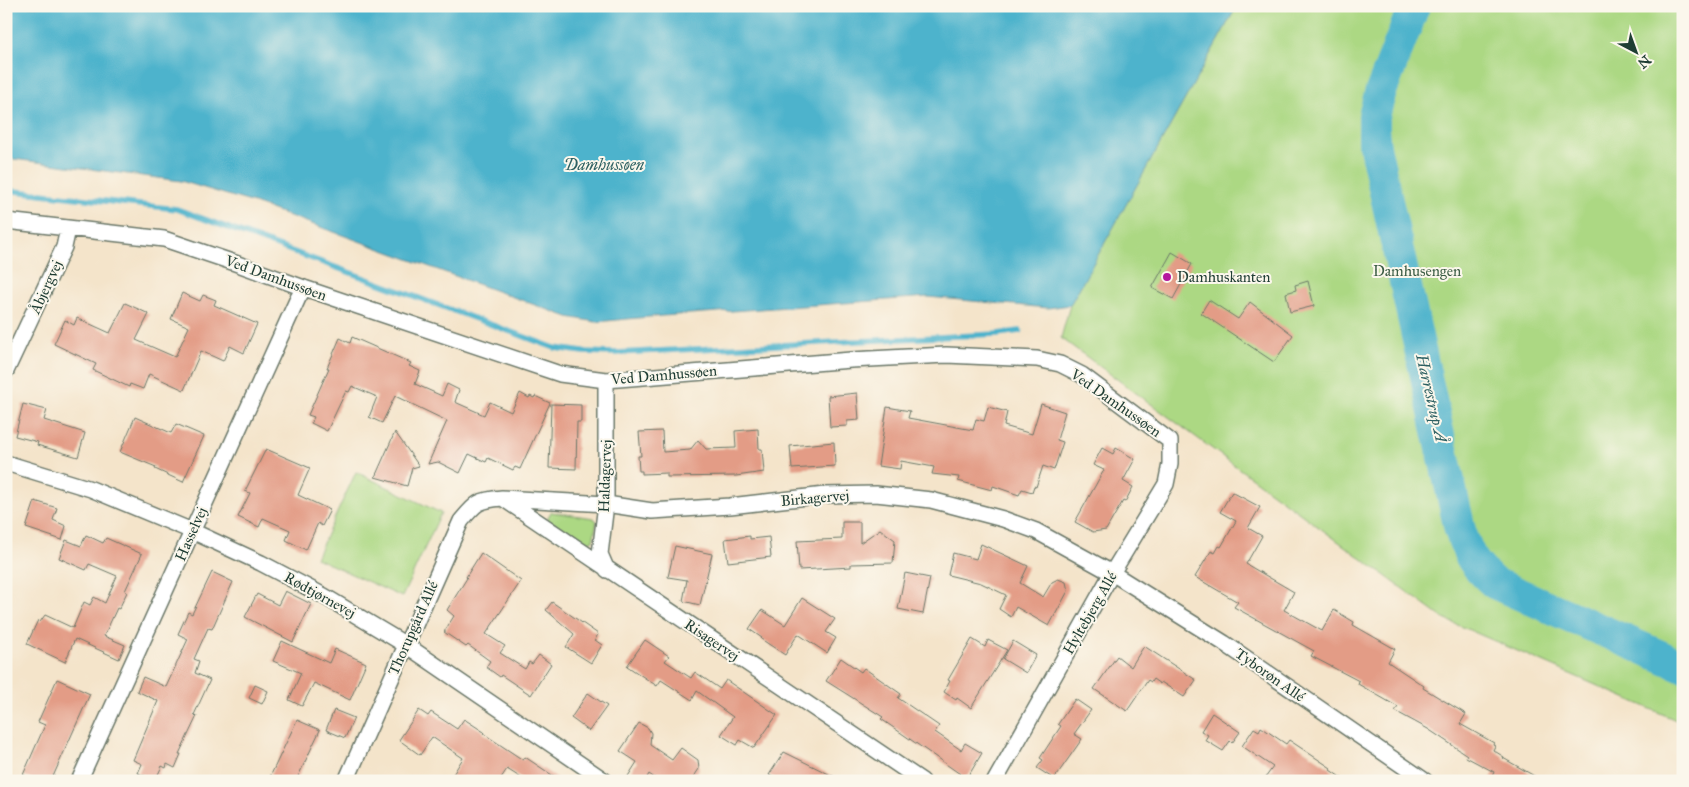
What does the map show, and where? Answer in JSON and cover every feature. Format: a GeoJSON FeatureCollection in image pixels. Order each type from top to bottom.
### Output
{"type":"FeatureCollection","features":[{"type":"Feature","properties":{"kind":"street","name":"Ved Damhussøen"},"geometry":{"type":"LineString","coordinates":[[6,221],[164,239],[560,374],[606,380],[851,360],[946,355],[1037,359],[1060,364],[1082,375],[1170,441]]}},
{"type":"Feature","properties":{"kind":"street","name":"Åbjergvej"},"geometry":{"type":"LineString","coordinates":[[6,371],[64,247],[68,229]]}},
{"type":"Feature","properties":{"kind":"street","name":"Hasselvej"},"geometry":{"type":"LineString","coordinates":[[79,781],[294,306],[304,288]]}},
{"type":"Feature","properties":{"kind":"street","name":"Haldagervej"},"geometry":{"type":"LineString","coordinates":[[606,380],[606,504],[600,554],[607,570]]}},
{"type":"Feature","properties":{"kind":"street","name":"Hyltebjerg Allé"},"geometry":{"type":"LineString","coordinates":[[1001,778],[1112,573],[1166,484],[1170,464],[1170,441]]}},
{"type":"Feature","properties":{"kind":"street","name":"Rødtjørnevej"},"geometry":{"type":"LineString","coordinates":[[6,463],[91,489],[192,531],[261,563],[324,596],[406,645],[605,781]]}},
{"type":"Feature","properties":{"kind":"street","name":"Birkagervej"},"geometry":{"type":"LineString","coordinates":[[502,498],[606,504],[652,511],[730,506],[833,495],[876,494],[931,500],[968,509],[1036,531],[1112,573]]}},
{"type":"Feature","properties":{"kind":"street","name":"Risagervej"},"geometry":{"type":"LineString","coordinates":[[502,498],[922,781]]}},
{"type":"Feature","properties":{"kind":"street","name":"Thorupgård Allé"},"geometry":{"type":"LineString","coordinates":[[346,781],[461,521],[475,504],[489,499],[502,498]]}},
{"type":"Feature","properties":{"kind":"street","name":"Tyborøn Allé"},"geometry":{"type":"LineString","coordinates":[[1112,573],[1224,643],[1425,781]]}},
{"type":"Feature","properties":{"kind":"green space","name":"Damhusengen"},"geometry":{"type":"Polygon","coordinates":[[[1237,6],[1683,6],[1683,723],[1444,619],[1061,338],[1070,305],[1237,6]]]}},
{"type":"Feature","properties":{"kind":"green space"},"geometry":{"type":"Polygon","coordinates":[[[356,472],[441,513],[402,597],[316,558],[356,472]]]}},
{"type":"Feature","properties":{"kind":"green space"},"geometry":{"type":"Polygon","coordinates":[[[551,512],[594,518],[597,522],[593,540],[586,544],[580,542],[548,520],[551,512]]]}},
{"type":"Feature","properties":{"kind":"water","name":"Damhussøen"},"geometry":{"type":"Polygon","coordinates":[[[6,6],[1237,6],[1070,305],[1048,308],[928,297],[596,322],[568,317],[254,203],[181,181],[6,158],[6,6]]]}},
{"type":"Feature","properties":{"kind":"building"},"geometry":{"type":"Polygon","coordinates":[[[1172,252],[1192,264],[1173,299],[1152,288],[1172,252]]]}},
{"type":"Feature","properties":{"kind":"building"},"geometry":{"type":"Polygon","coordinates":[[[1308,281],[1314,306],[1290,312],[1286,293],[1296,290],[1295,285],[1308,281]]]}},
{"type":"Feature","properties":{"kind":"building"},"geometry":{"type":"Polygon","coordinates":[[[182,293],[200,301],[203,295],[216,300],[214,305],[257,324],[244,353],[230,346],[223,361],[201,351],[184,390],[149,374],[143,389],[130,384],[129,387],[93,370],[96,364],[54,344],[65,320],[74,325],[77,318],[110,333],[125,303],[149,314],[136,340],[175,357],[189,327],[171,319],[182,293]]]}},
{"type":"Feature","properties":{"kind":"building"},"geometry":{"type":"Polygon","coordinates":[[[1209,300],[1238,319],[1250,302],[1293,335],[1274,362],[1201,313],[1209,300]]]}},
{"type":"Feature","properties":{"kind":"building"},"geometry":{"type":"Polygon","coordinates":[[[352,337],[411,363],[409,366],[420,371],[415,384],[442,396],[447,384],[459,390],[455,402],[484,415],[490,402],[511,412],[520,393],[529,398],[530,396],[534,398],[535,396],[550,403],[520,469],[515,467],[513,470],[488,458],[486,462],[469,454],[460,473],[438,462],[428,464],[447,421],[395,396],[382,423],[369,417],[377,397],[352,386],[349,392],[346,391],[327,431],[311,423],[314,417],[308,415],[340,338],[350,343],[352,337]]]}},
{"type":"Feature","properties":{"kind":"building"},"geometry":{"type":"Polygon","coordinates":[[[857,393],[859,420],[847,421],[847,426],[830,427],[828,396],[857,393]]]}},
{"type":"Feature","properties":{"kind":"building"},"geometry":{"type":"Polygon","coordinates":[[[23,404],[47,410],[44,420],[85,433],[78,457],[37,445],[38,442],[15,436],[23,404]]]}},
{"type":"Feature","properties":{"kind":"building"},"geometry":{"type":"Polygon","coordinates":[[[551,404],[581,405],[581,422],[577,422],[576,469],[549,468],[551,404]]]}},
{"type":"Feature","properties":{"kind":"building"},"geometry":{"type":"Polygon","coordinates":[[[1041,404],[1065,412],[1057,440],[1063,442],[1054,470],[1043,466],[1036,487],[1034,486],[1032,492],[1022,489],[1019,495],[993,486],[992,490],[958,481],[959,477],[932,474],[934,467],[901,461],[900,469],[878,466],[887,407],[910,411],[908,418],[973,430],[976,419],[984,421],[988,407],[1007,412],[1004,426],[1032,434],[1041,404]]]}},
{"type":"Feature","properties":{"kind":"building"},"geometry":{"type":"Polygon","coordinates":[[[135,417],[171,433],[176,424],[204,436],[183,482],[155,469],[156,467],[120,452],[135,417]]]}},
{"type":"Feature","properties":{"kind":"building"},"geometry":{"type":"Polygon","coordinates":[[[758,429],[759,449],[762,449],[764,472],[736,476],[667,477],[667,473],[642,474],[642,471],[639,471],[638,456],[641,456],[639,432],[662,431],[663,452],[690,450],[698,440],[706,449],[736,448],[735,431],[758,429]]]}},
{"type":"Feature","properties":{"kind":"building"},"geometry":{"type":"Polygon","coordinates":[[[395,432],[419,466],[412,468],[407,486],[375,477],[395,432]]]}},
{"type":"Feature","properties":{"kind":"building"},"geometry":{"type":"Polygon","coordinates":[[[834,442],[835,466],[792,469],[790,446],[834,442]]]}},
{"type":"Feature","properties":{"kind":"building"},"geometry":{"type":"Polygon","coordinates":[[[1102,448],[1113,454],[1116,448],[1135,459],[1123,481],[1133,487],[1106,530],[1093,532],[1075,522],[1104,470],[1093,465],[1102,448]]]}},
{"type":"Feature","properties":{"kind":"building"},"geometry":{"type":"Polygon","coordinates":[[[266,449],[310,468],[298,495],[330,510],[322,526],[318,523],[306,550],[286,540],[290,530],[263,518],[259,527],[238,517],[250,493],[245,491],[266,449]]]}},
{"type":"Feature","properties":{"kind":"building"},"geometry":{"type":"Polygon","coordinates":[[[1232,492],[1260,507],[1248,528],[1262,536],[1246,564],[1294,592],[1284,610],[1322,631],[1334,610],[1354,622],[1353,625],[1395,649],[1388,662],[1424,686],[1423,688],[1466,714],[1460,724],[1494,743],[1493,750],[1503,758],[1543,781],[1490,781],[1494,772],[1466,757],[1467,755],[1428,729],[1395,711],[1398,707],[1358,684],[1359,681],[1311,656],[1314,651],[1234,607],[1238,602],[1195,577],[1211,551],[1215,553],[1219,546],[1221,547],[1236,521],[1220,512],[1232,492]]]}},
{"type":"Feature","properties":{"kind":"building"},"geometry":{"type":"Polygon","coordinates":[[[35,501],[57,508],[53,520],[66,526],[62,540],[26,528],[35,501]]]}},
{"type":"Feature","properties":{"kind":"building"},"geometry":{"type":"Polygon","coordinates":[[[842,522],[860,522],[860,543],[880,529],[895,540],[893,563],[851,564],[851,567],[799,570],[797,541],[842,539],[842,522]]]}},
{"type":"Feature","properties":{"kind":"building"},"geometry":{"type":"Polygon","coordinates":[[[86,535],[103,543],[106,538],[142,554],[125,591],[127,592],[104,636],[125,645],[119,659],[75,639],[65,662],[27,644],[38,620],[40,622],[45,615],[73,628],[84,602],[90,605],[94,597],[105,603],[117,576],[89,564],[86,570],[59,558],[66,540],[81,546],[86,535]]]}},
{"type":"Feature","properties":{"kind":"building"},"geometry":{"type":"Polygon","coordinates":[[[750,536],[750,539],[769,537],[771,557],[728,562],[725,539],[750,536]]]}},
{"type":"Feature","properties":{"kind":"building"},"geometry":{"type":"Polygon","coordinates":[[[981,544],[1028,566],[1020,583],[1043,597],[1052,582],[1058,579],[1066,582],[1068,591],[1049,626],[1016,607],[1011,617],[999,609],[1006,595],[981,583],[948,575],[953,553],[976,559],[981,544]]]}},
{"type":"Feature","properties":{"kind":"building"},"geometry":{"type":"Polygon","coordinates":[[[675,546],[712,554],[700,605],[683,601],[687,580],[668,577],[675,546]]]}},
{"type":"Feature","properties":{"kind":"building"},"geometry":{"type":"Polygon","coordinates":[[[481,553],[521,581],[486,634],[505,646],[500,653],[525,669],[529,662],[532,664],[539,655],[551,664],[531,695],[486,667],[490,661],[468,645],[466,647],[444,632],[454,616],[447,610],[481,553]]]}},
{"type":"Feature","properties":{"kind":"building"},"geometry":{"type":"Polygon","coordinates":[[[212,572],[233,582],[212,629],[208,628],[194,659],[199,661],[195,673],[210,680],[194,715],[197,716],[179,754],[181,754],[175,768],[167,764],[166,768],[162,766],[155,781],[138,773],[142,764],[133,760],[158,701],[137,691],[143,677],[166,687],[188,639],[178,634],[188,612],[192,614],[212,572]]]}},
{"type":"Feature","properties":{"kind":"building"},"geometry":{"type":"Polygon","coordinates":[[[905,573],[930,578],[923,614],[898,609],[905,573]]]}},
{"type":"Feature","properties":{"kind":"building"},"geometry":{"type":"Polygon","coordinates":[[[285,591],[311,604],[293,642],[245,617],[257,594],[278,605],[285,591]]]}},
{"type":"Feature","properties":{"kind":"building"},"geometry":{"type":"Polygon","coordinates":[[[802,598],[835,619],[826,632],[836,638],[827,653],[798,634],[785,655],[749,629],[762,610],[785,625],[802,598]]]}},
{"type":"Feature","properties":{"kind":"building"},"geometry":{"type":"Polygon","coordinates":[[[552,602],[598,634],[595,640],[602,645],[591,663],[566,647],[574,634],[546,610],[552,602]]]}},
{"type":"Feature","properties":{"kind":"building"},"geometry":{"type":"Polygon","coordinates":[[[972,639],[985,647],[988,640],[1007,650],[971,708],[944,692],[950,681],[948,680],[972,639]]]}},
{"type":"Feature","properties":{"kind":"building"},"geometry":{"type":"Polygon","coordinates":[[[645,640],[669,656],[665,661],[691,678],[695,672],[720,689],[726,680],[777,715],[754,748],[740,740],[737,745],[721,735],[733,717],[697,691],[692,700],[661,680],[657,686],[627,666],[645,640]]]}},
{"type":"Feature","properties":{"kind":"building"},"geometry":{"type":"Polygon","coordinates":[[[282,641],[329,663],[335,649],[366,663],[350,700],[314,683],[302,706],[289,700],[301,673],[273,661],[282,641]]]}},
{"type":"Feature","properties":{"kind":"building"},"geometry":{"type":"Polygon","coordinates":[[[1013,641],[1036,655],[1026,673],[1003,659],[1013,641]]]}},
{"type":"Feature","properties":{"kind":"building"},"geometry":{"type":"Polygon","coordinates":[[[1144,646],[1196,680],[1184,697],[1161,682],[1160,684],[1153,679],[1151,682],[1148,680],[1127,711],[1094,689],[1117,656],[1131,667],[1144,646]]]}},
{"type":"Feature","properties":{"kind":"building"},"geometry":{"type":"Polygon","coordinates":[[[841,658],[861,672],[864,668],[901,694],[898,698],[939,726],[935,732],[961,750],[965,743],[982,753],[969,775],[963,776],[881,719],[883,717],[826,681],[841,658]]]}},
{"type":"Feature","properties":{"kind":"building"},"geometry":{"type":"Polygon","coordinates":[[[57,679],[90,694],[51,781],[36,781],[23,775],[45,725],[38,722],[57,679]]]}},
{"type":"Feature","properties":{"kind":"building"},"geometry":{"type":"Polygon","coordinates":[[[255,685],[268,691],[262,704],[249,698],[255,685]]]}},
{"type":"Feature","properties":{"kind":"building"},"geometry":{"type":"Polygon","coordinates":[[[588,693],[607,706],[589,731],[571,718],[588,693]]]}},
{"type":"Feature","properties":{"kind":"building"},"geometry":{"type":"Polygon","coordinates":[[[1075,699],[1091,710],[1074,734],[1082,739],[1054,779],[1037,768],[1043,760],[1040,758],[1061,726],[1058,724],[1075,699]]]}},
{"type":"Feature","properties":{"kind":"building"},"geometry":{"type":"Polygon","coordinates":[[[334,710],[354,718],[345,738],[326,730],[334,710]]]}},
{"type":"Feature","properties":{"kind":"building"},"geometry":{"type":"Polygon","coordinates":[[[419,710],[428,716],[431,712],[457,729],[464,719],[523,760],[525,757],[561,781],[526,781],[507,769],[499,781],[449,781],[463,758],[432,737],[420,755],[399,740],[419,710]]]}},
{"type":"Feature","properties":{"kind":"building"},"geometry":{"type":"Polygon","coordinates":[[[1212,713],[1240,732],[1223,751],[1205,740],[1208,735],[1201,731],[1212,713]]]}},
{"type":"Feature","properties":{"kind":"building"},"geometry":{"type":"Polygon","coordinates":[[[297,720],[320,730],[296,781],[268,781],[297,720]]]}},
{"type":"Feature","properties":{"kind":"building"},"geometry":{"type":"Polygon","coordinates":[[[639,723],[648,728],[651,733],[650,745],[672,760],[681,748],[698,760],[699,769],[691,781],[659,781],[649,774],[645,781],[625,781],[637,762],[620,751],[639,723]]]}},
{"type":"Feature","properties":{"kind":"building"},"geometry":{"type":"Polygon","coordinates":[[[1261,727],[1286,744],[1289,740],[1331,768],[1330,770],[1346,781],[1263,781],[1273,767],[1242,746],[1254,728],[1259,731],[1261,727]]]}},
{"type":"Feature","properties":{"kind":"building"},"geometry":{"type":"Polygon","coordinates":[[[784,752],[843,781],[779,781],[769,775],[784,752]]]}},
{"type":"Feature","properties":{"kind":"waterway","name":"Harrestrup Å"},"geometry":{"type":"LineString","coordinates":[[1414,6],[1380,94],[1374,116],[1374,142],[1460,530],[1466,547],[1476,565],[1494,583],[1683,666]]}},
{"type":"Feature","properties":{"kind":"waterway"},"geometry":{"type":"LineString","coordinates":[[6,190],[177,209],[555,348],[583,352],[616,353],[997,334],[1020,331]]}},
{"type":"Feature","properties":{"kind":"place","name":"Damhuskanten"},"geometry":{"type":"Point","coordinates":[1167,277]}}]}
